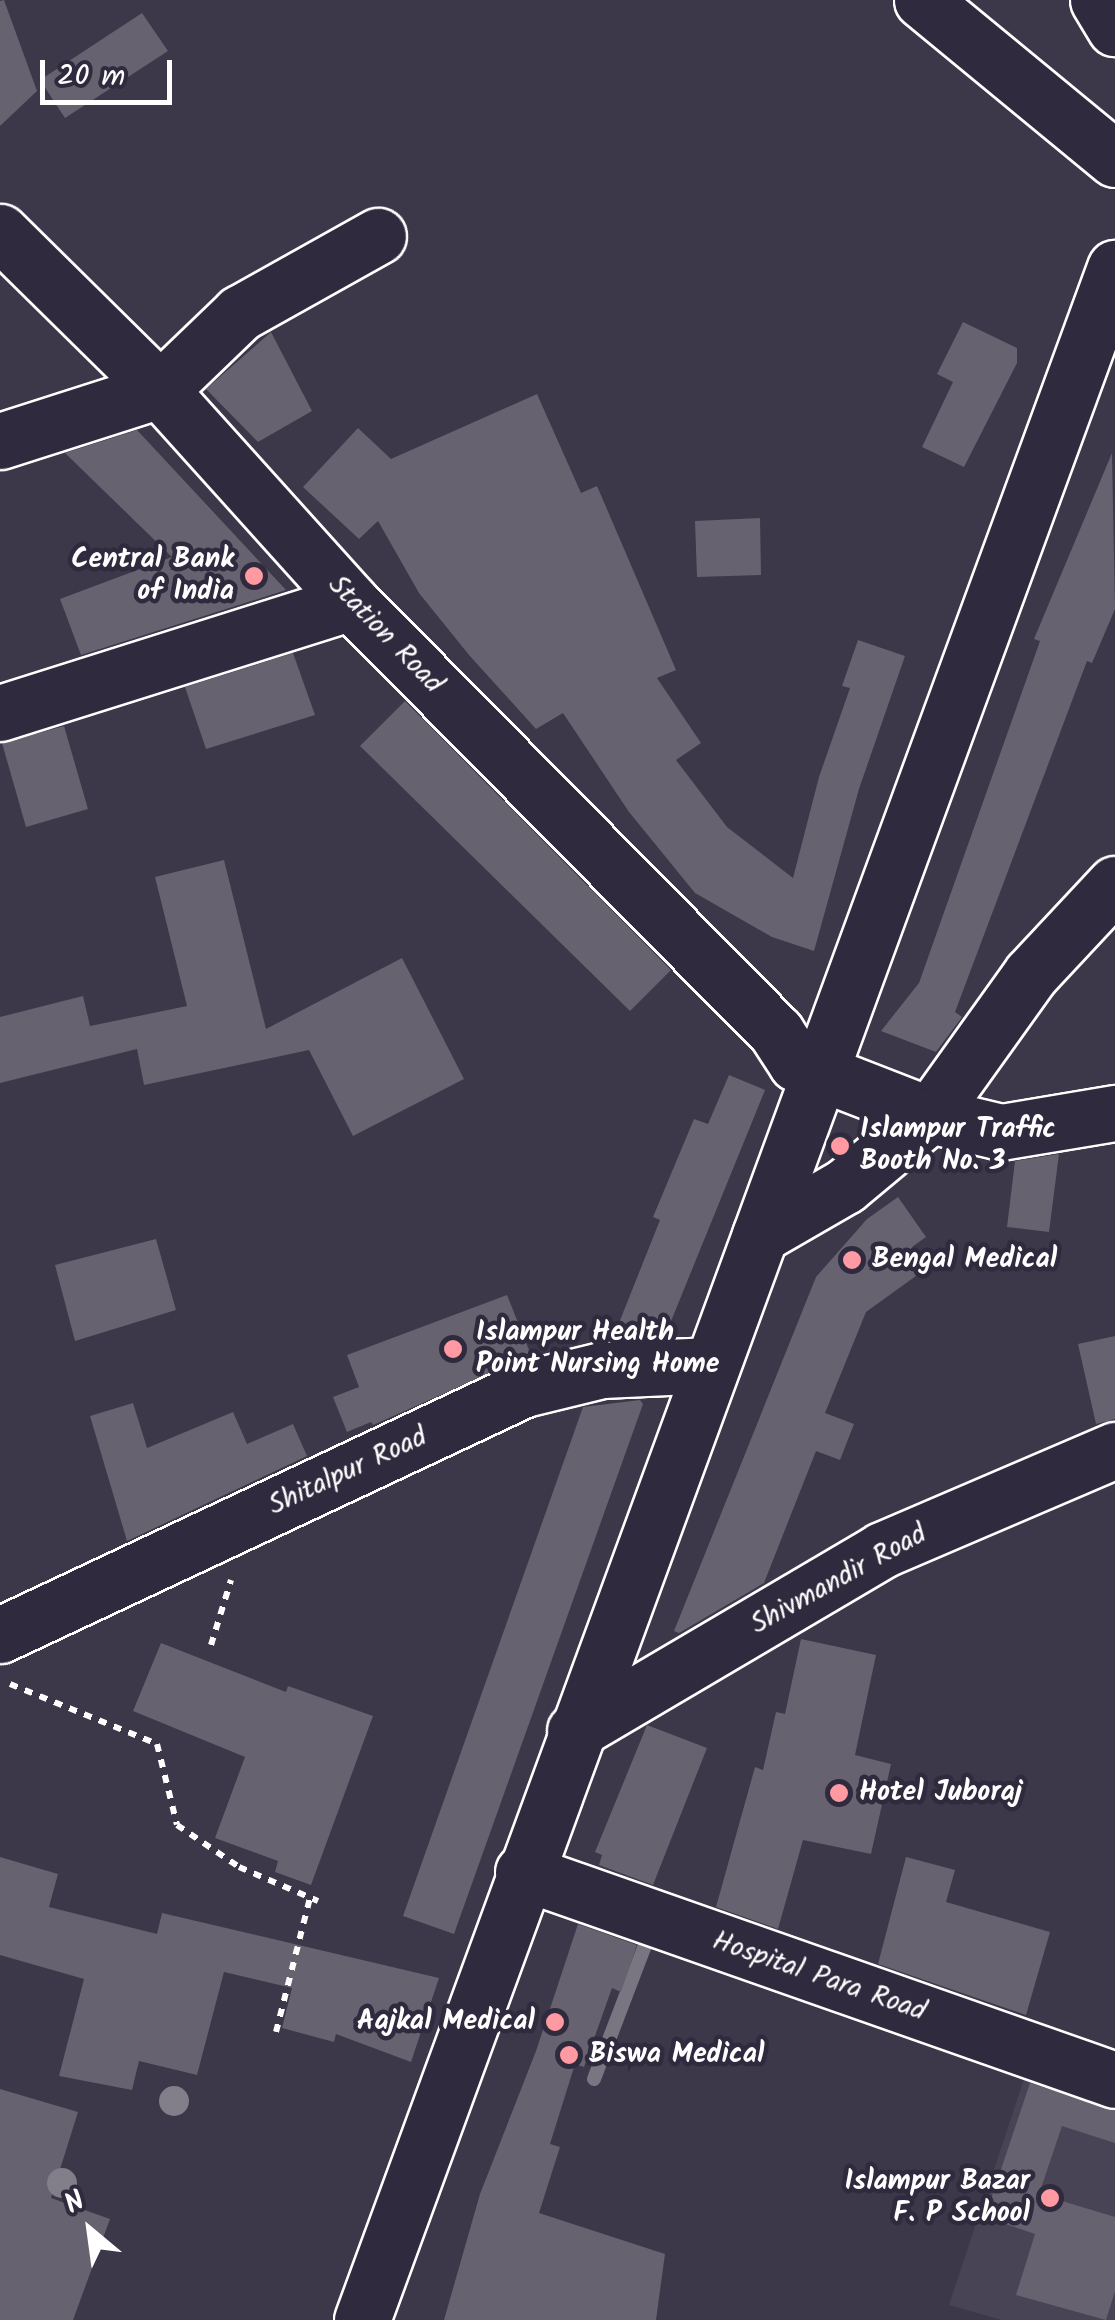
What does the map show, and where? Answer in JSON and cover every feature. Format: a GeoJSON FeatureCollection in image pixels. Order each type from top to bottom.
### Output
{"type":"FeatureCollection","features":[{"type":"Feature","properties":{"kind":"street"},"geometry":{"type":"LineString","coordinates":[[922,0],[1115,159]]}},
{"type":"Feature","properties":{"kind":"street"},"geometry":{"type":"LineString","coordinates":[[1098,0],[1115,28]]}},
{"type":"Feature","properties":{"kind":"street","name":"Station Road"},"geometry":{"type":"LineString","coordinates":[[0,232],[160,390],[351,602],[776,1032],[796,1063],[930,1116],[1001,1132],[1115,1113]]}},
{"type":"Feature","properties":{"kind":"street"},"geometry":{"type":"LineString","coordinates":[[0,440],[160,390],[240,313],[378,236]]}},
{"type":"Feature","properties":{"kind":"street"},"geometry":{"type":"LineString","coordinates":[[362,2320],[1115,268]]}},
{"type":"Feature","properties":{"kind":"street"},"geometry":{"type":"LineString","coordinates":[[0,712],[351,602]]}},
{"type":"Feature","properties":{"kind":"street"},"geometry":{"type":"LineString","coordinates":[[760,1235],[845,1186],[930,1116],[1031,974],[1115,884]]}},
{"type":"Feature","properties":{"kind":"street","name":"Shitalpur Road"},"geometry":{"type":"LineString","coordinates":[[0,1634],[524,1389],[602,1370],[712,1365]]}},
{"type":"Feature","properties":{"kind":"street","name":"Shivmandir Road"},"geometry":{"type":"LineString","coordinates":[[575,1731],[882,1550],[1115,1450]]}},
{"type":"Feature","properties":{"kind":"street","name":"Hospital Para Road"},"geometry":{"type":"LineString","coordinates":[[524,1872],[1115,2080]]}},
{"type":"Feature","properties":{"kind":"path"},"geometry":{"type":"LineString","coordinates":[[0,1680],[157,1744],[177,1825],[239,1867],[314,1900],[276,2032]]}},
{"type":"Feature","properties":{"kind":"shaded area","name":"Islampur Bazar F. P School"},"geometry":{"type":"Polygon","coordinates":[[[1030,2061],[1115,2092],[1115,2320],[1002,2320],[949,2305],[1030,2061]]]}},
{"type":"Feature","properties":{"kind":"building"},"geometry":{"type":"Polygon","coordinates":[[[4,0],[37,91],[0,126],[0,1],[4,0]]]}},
{"type":"Feature","properties":{"kind":"building"},"geometry":{"type":"Polygon","coordinates":[[[142,13],[168,51],[65,118],[40,80],[142,13]]]}},
{"type":"Feature","properties":{"kind":"building"},"geometry":{"type":"Polygon","coordinates":[[[963,322],[1017,348],[1017,363],[964,467],[922,447],[953,382],[937,374],[963,322]]]}},
{"type":"Feature","properties":{"kind":"building"},"geometry":{"type":"Polygon","coordinates":[[[271,332],[312,411],[258,442],[206,389],[271,332]]]}},
{"type":"Feature","properties":{"kind":"building"},"geometry":{"type":"Polygon","coordinates":[[[537,394],[581,493],[597,486],[676,670],[657,678],[701,743],[676,760],[727,827],[793,878],[819,777],[850,688],[842,686],[858,640],[905,656],[859,789],[814,951],[772,937],[695,893],[629,812],[563,713],[536,729],[469,655],[419,593],[378,521],[359,539],[303,487],[358,428],[391,459],[537,394]]]}},
{"type":"Feature","properties":{"kind":"building"},"geometry":{"type":"Polygon","coordinates":[[[137,430],[286,590],[81,655],[60,599],[172,557],[65,453],[137,430]]]}},
{"type":"Feature","properties":{"kind":"building"},"geometry":{"type":"Polygon","coordinates":[[[1112,453],[1115,609],[1092,663],[1087,661],[955,1012],[962,1017],[936,1052],[881,1031],[919,983],[1040,641],[1034,639],[1112,453]]]}},
{"type":"Feature","properties":{"kind":"building"},"geometry":{"type":"Polygon","coordinates":[[[760,518],[761,575],[697,577],[695,521],[760,518]]]}},
{"type":"Feature","properties":{"kind":"building"},"geometry":{"type":"Polygon","coordinates":[[[293,653],[315,715],[206,749],[185,687],[293,653]]]}},
{"type":"Feature","properties":{"kind":"building"},"geometry":{"type":"Polygon","coordinates":[[[405,701],[671,970],[630,1011],[360,746],[405,701]]]}},
{"type":"Feature","properties":{"kind":"building"},"geometry":{"type":"Polygon","coordinates":[[[64,726],[88,809],[26,827],[2,743],[64,726]]]}},
{"type":"Feature","properties":{"kind":"building"},"geometry":{"type":"Polygon","coordinates":[[[224,860],[266,1029],[402,958],[464,1079],[353,1136],[309,1050],[144,1085],[137,1049],[0,1083],[0,1017],[83,996],[90,1026],[187,1006],[155,877],[224,860]]]}},
{"type":"Feature","properties":{"kind":"building"},"geometry":{"type":"Polygon","coordinates":[[[729,1075],[765,1090],[665,1336],[613,1338],[660,1220],[653,1217],[694,1119],[708,1124],[729,1075]]]}},
{"type":"Feature","properties":{"kind":"building"},"geometry":{"type":"Polygon","coordinates":[[[1059,1154],[1049,1232],[1007,1227],[1015,1161],[1059,1154]]]}},
{"type":"Feature","properties":{"kind":"building"},"geometry":{"type":"Polygon","coordinates":[[[898,1197],[926,1237],[912,1247],[927,1268],[866,1312],[825,1413],[854,1424],[840,1460],[816,1451],[764,1583],[679,1633],[674,1631],[816,1277],[867,1219],[898,1197]]]}},
{"type":"Feature","properties":{"kind":"building"},"geometry":{"type":"Polygon","coordinates":[[[156,1239],[176,1310],[75,1341],[55,1265],[156,1239]]]}},
{"type":"Feature","properties":{"kind":"building"},"geometry":{"type":"Polygon","coordinates":[[[507,1295],[531,1355],[373,1425],[371,1422],[347,1432],[333,1397],[359,1387],[347,1355],[507,1295]]]}},
{"type":"Feature","properties":{"kind":"building"},"geometry":{"type":"Polygon","coordinates":[[[1115,1336],[1115,1419],[1096,1424],[1078,1344],[1115,1336]]]}},
{"type":"Feature","properties":{"kind":"building"},"geometry":{"type":"Polygon","coordinates":[[[640,1400],[643,1404],[454,1934],[403,1916],[583,1407],[640,1400]]]}},
{"type":"Feature","properties":{"kind":"building"},"geometry":{"type":"Polygon","coordinates":[[[133,1403],[147,1448],[233,1412],[247,1444],[293,1424],[307,1456],[127,1541],[90,1416],[133,1403]]]}},
{"type":"Feature","properties":{"kind":"building"},"geometry":{"type":"Polygon","coordinates":[[[801,1639],[876,1655],[855,1755],[891,1764],[871,1854],[803,1840],[778,1929],[716,1907],[755,1767],[763,1770],[776,1712],[785,1714],[801,1639]]]}},
{"type":"Feature","properties":{"kind":"building"},"geometry":{"type":"Polygon","coordinates":[[[161,1643],[286,1692],[288,1686],[373,1716],[311,1885],[275,1872],[278,1861],[215,1838],[245,1757],[133,1711],[161,1643]]]}},
{"type":"Feature","properties":{"kind":"building"},"geometry":{"type":"Polygon","coordinates":[[[647,1725],[707,1748],[653,1885],[599,1865],[602,1855],[595,1852],[647,1725]]]}},
{"type":"Feature","properties":{"kind":"building"},"geometry":{"type":"Polygon","coordinates":[[[0,1857],[58,1874],[49,1907],[157,1934],[162,1913],[439,1978],[411,2062],[336,2034],[334,2042],[282,2028],[292,1988],[224,1972],[197,2075],[139,2061],[132,2090],[59,2076],[84,1979],[0,1955],[0,1857]]]}},
{"type":"Feature","properties":{"kind":"building"},"geometry":{"type":"Polygon","coordinates":[[[906,1857],[955,1870],[946,1902],[1050,1932],[1026,2015],[878,1964],[906,1857]]]}},
{"type":"Feature","properties":{"kind":"building"},"geometry":{"type":"Polygon","coordinates":[[[578,1924],[637,1945],[621,1992],[612,1988],[584,2067],[575,2064],[550,2144],[560,2147],[539,2213],[665,2254],[656,2320],[444,2320],[480,2194],[536,2051],[578,1924]]]}},
{"type":"Feature","properties":{"kind":"building"},"geometry":{"type":"Polygon","coordinates":[[[1030,2083],[1115,2110],[1115,2143],[1062,2126],[1039,2194],[1115,2217],[1115,2291],[1106,2320],[1016,2295],[1035,2234],[985,2217],[1030,2083]]]}},
{"type":"Feature","properties":{"kind":"building"},"geometry":{"type":"Polygon","coordinates":[[[0,2089],[78,2112],[51,2198],[110,2219],[73,2320],[0,2320],[0,2089]]]}},
{"type":"Feature","properties":{"kind":"waterway"},"geometry":{"type":"LineString","coordinates":[[594,2079],[650,1932]]}},
{"type":"Feature","properties":{"kind":"place","name":"Central Bank of India"},"geometry":{"type":"Point","coordinates":[254,576]}},
{"type":"Feature","properties":{"kind":"place","name":"Islampur Traffic Booth No. 3"},"geometry":{"type":"Point","coordinates":[840,1146]}},
{"type":"Feature","properties":{"kind":"place","name":"Bengal Medical"},"geometry":{"type":"Point","coordinates":[852,1260]}},
{"type":"Feature","properties":{"kind":"place","name":"Islampur Health Point Nursing Home"},"geometry":{"type":"Point","coordinates":[453,1349]}},
{"type":"Feature","properties":{"kind":"place","name":"Hotel Juboraj"},"geometry":{"type":"Point","coordinates":[839,1793]}},
{"type":"Feature","properties":{"kind":"place","name":"Aajkal Medical"},"geometry":{"type":"Point","coordinates":[555,2022]}},
{"type":"Feature","properties":{"kind":"place","name":"Biswa Medical"},"geometry":{"type":"Point","coordinates":[569,2055]}},
{"type":"Feature","properties":{"kind":"place","name":"Islampur Bazar F. P School"},"geometry":{"type":"Point","coordinates":[1050,2198]}}]}
